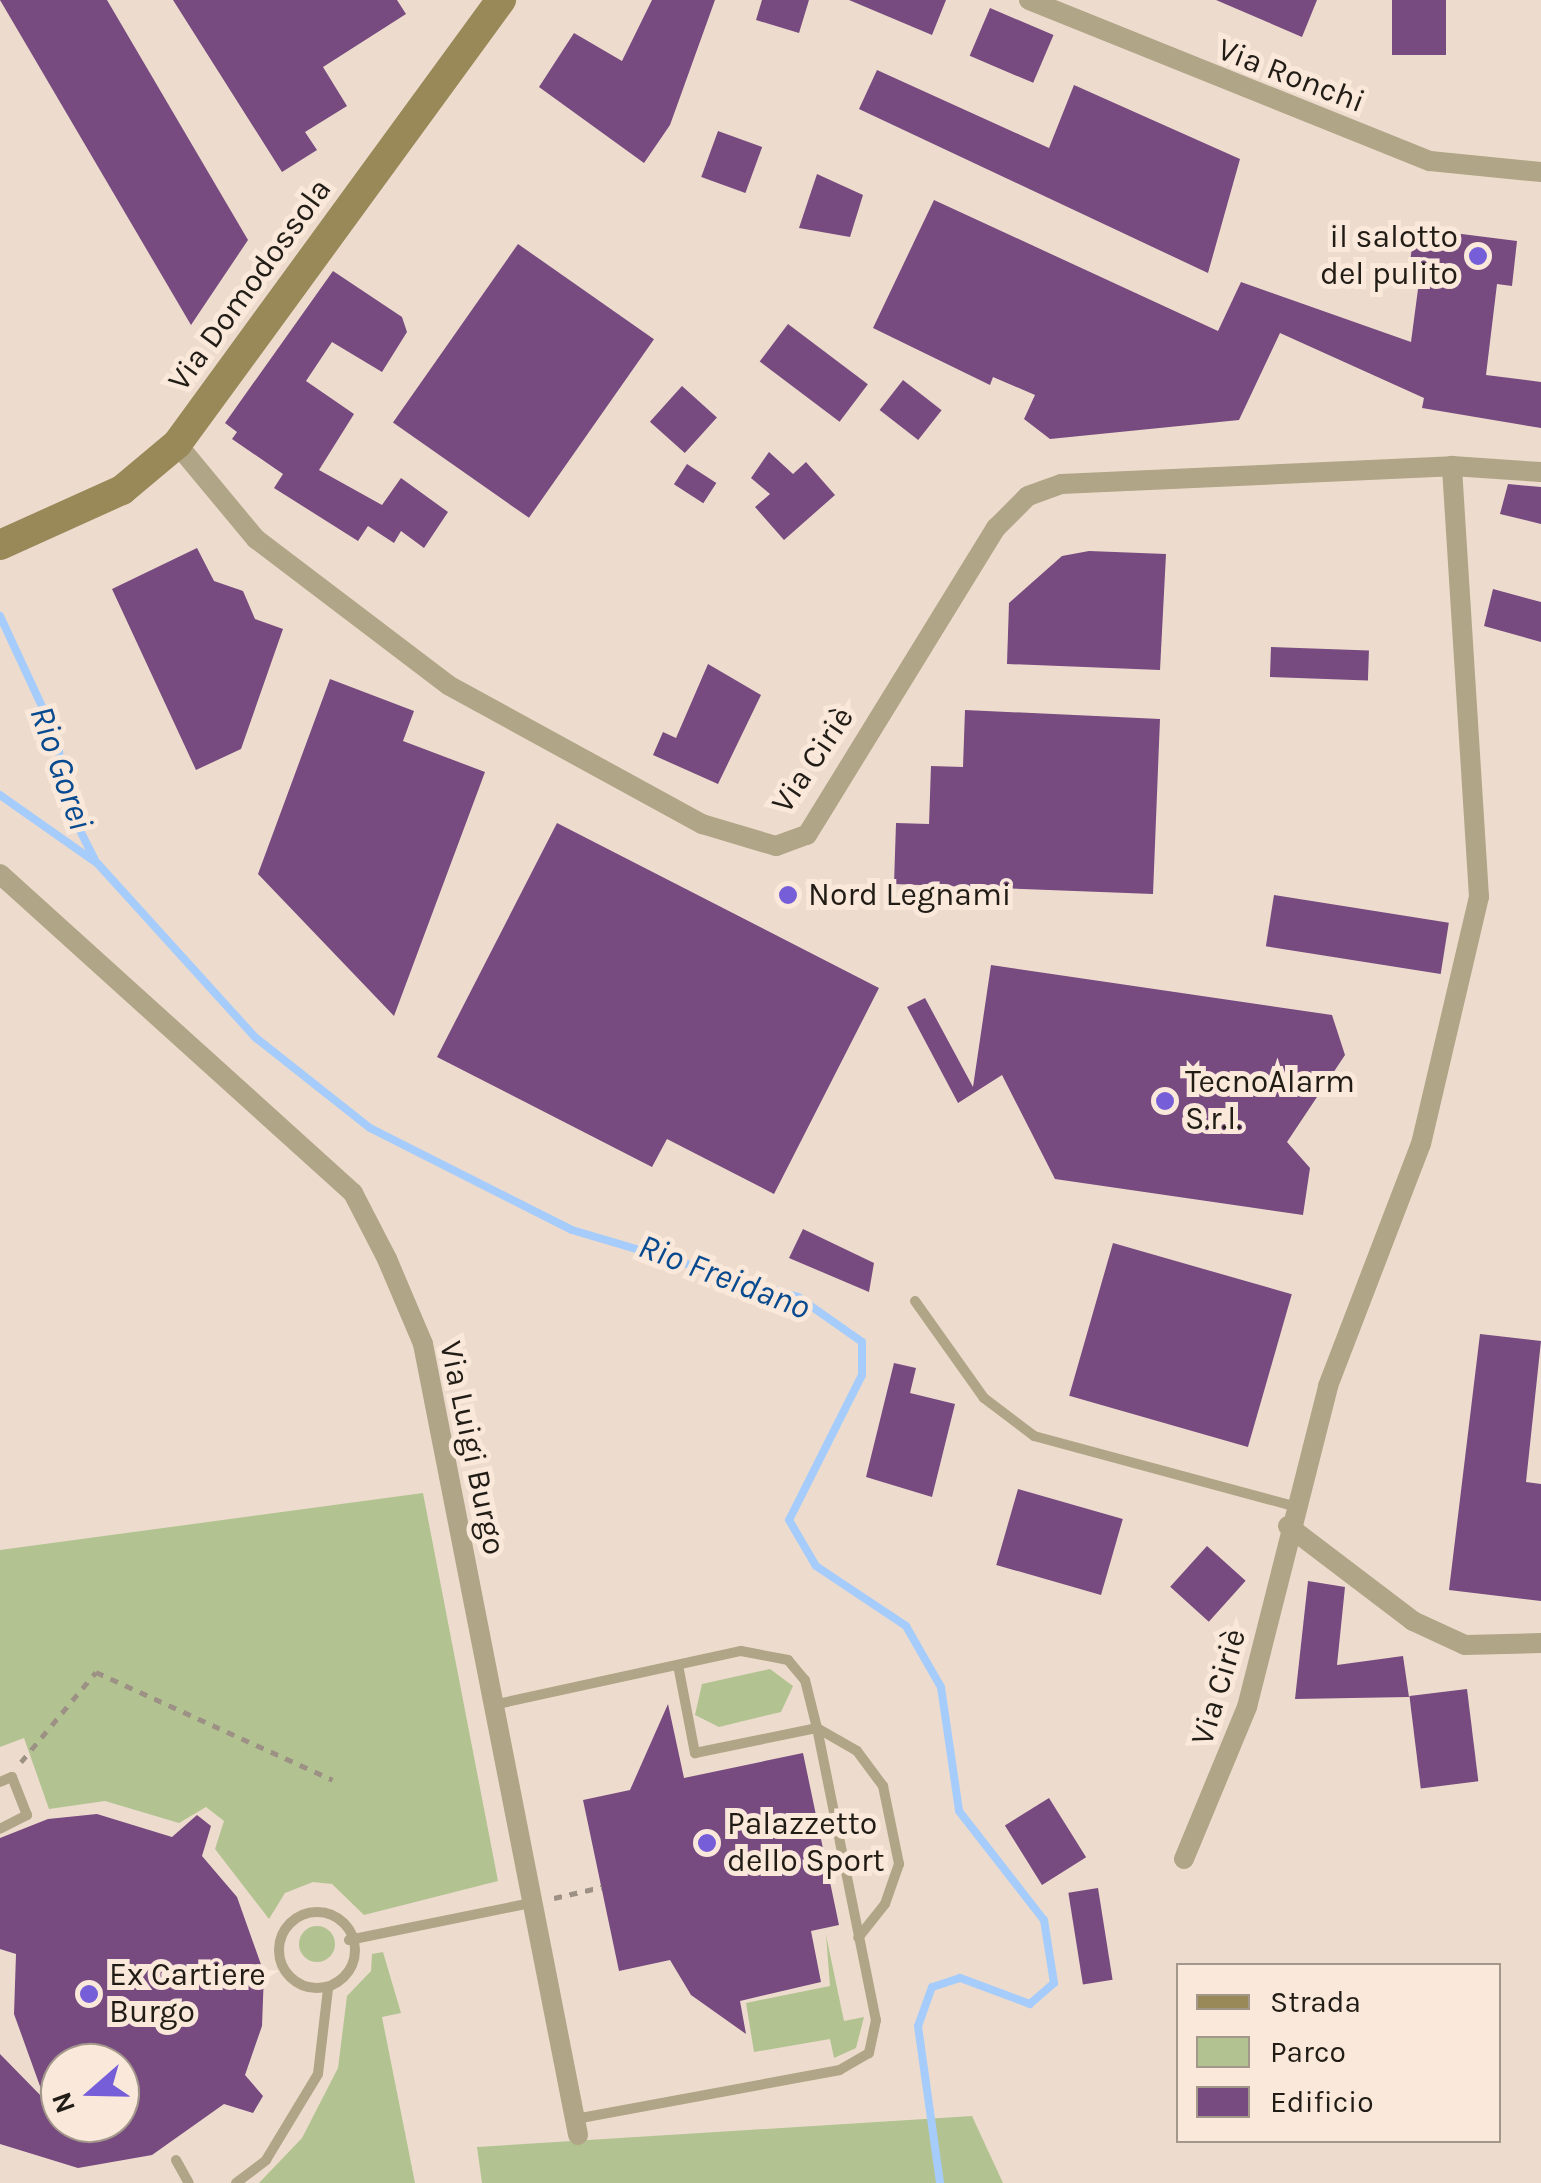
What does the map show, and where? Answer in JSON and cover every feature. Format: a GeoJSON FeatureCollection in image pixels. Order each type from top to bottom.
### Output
{"type":"FeatureCollection","features":[{"type":"Feature","properties":{"kind":"street","name":"Via Domodossola"},"geometry":{"type":"LineString","coordinates":[[0,546],[94,506],[177,444],[501,0]]}},
{"type":"Feature","properties":{"kind":"street","name":"Via Ronchi"},"geometry":{"type":"LineString","coordinates":[[1029,0],[1430,160],[1541,172]]}},
{"type":"Feature","properties":{"kind":"street","name":"Via Ciriè"},"geometry":{"type":"LineString","coordinates":[[177,444],[256,539],[448,684],[702,824],[776,846],[807,835],[996,528],[1028,496],[1061,484],[1452,466],[1541,472]]}},
{"type":"Feature","properties":{"kind":"street","name":"Via Ciriè"},"geometry":{"type":"LineString","coordinates":[[1184,1858],[1247,1707],[1290,1553],[1291,1516],[1328,1386],[1421,1144],[1479,897],[1452,466]]}},
{"type":"Feature","properties":{"kind":"street","name":"Via Luigi Burgo"},"geometry":{"type":"LineString","coordinates":[[0,874],[354,1193],[423,1344],[576,2127]]}},
{"type":"Feature","properties":{"kind":"street"},"geometry":{"type":"LineString","coordinates":[[1291,1516],[1413,1621],[1465,1645],[1541,1644]]}},
{"type":"Feature","properties":{"kind":"lane"},"geometry":{"type":"LineString","coordinates":[[915,1301],[984,1398],[1034,1436],[1291,1516]]}},
{"type":"Feature","properties":{"kind":"lane"},"geometry":{"type":"LineString","coordinates":[[493,1705],[741,1651],[788,1660],[804,1680],[817,1728],[876,2020],[869,2053],[840,2070],[576,2127]]}},
{"type":"Feature","properties":{"kind":"lane"},"geometry":{"type":"LineString","coordinates":[[678,1665],[695,1754],[817,1728],[857,1752],[895,1824],[899,1864],[885,1904],[858,1938]]}},
{"type":"Feature","properties":{"kind":"lane"},"geometry":{"type":"LineString","coordinates":[[0,1782],[12,1777],[26,1815],[0,1830]]}},
{"type":"Feature","properties":{"kind":"lane"},"geometry":{"type":"LineString","coordinates":[[348,1940],[531,1902]]}},
{"type":"Feature","properties":{"kind":"lane"},"geometry":{"type":"LineString","coordinates":[[236,2183],[266,2160],[318,2074],[328,1989],[352,1967],[348,1940],[339,1918],[315,1906],[285,1926],[299,1985],[328,1989]]}},
{"type":"Feature","properties":{"kind":"lane"},"geometry":{"type":"LineString","coordinates":[[176,2160],[189,2183]]}},
{"type":"Feature","properties":{"kind":"path"},"geometry":{"type":"LineString","coordinates":[[12,1777],[96,1672],[333,1780]]}},
{"type":"Feature","properties":{"kind":"path"},"geometry":{"type":"LineString","coordinates":[[531,1902],[602,1887]]}},
{"type":"Feature","properties":{"kind":"green space"},"geometry":{"type":"Polygon","coordinates":[[[423,1493],[498,1881],[364,1915],[332,1884],[313,1882],[285,1893],[269,1919],[215,1849],[224,1821],[206,1807],[179,1823],[105,1801],[49,1809],[24,1738],[0,1747],[0,1550],[423,1493]]]}},
{"type":"Feature","properties":{"kind":"green space"},"geometry":{"type":"Polygon","coordinates":[[[770,1669],[793,1686],[781,1712],[719,1727],[695,1715],[702,1684],[770,1669]]]}},
{"type":"Feature","properties":{"kind":"green space"},"geometry":{"type":"Polygon","coordinates":[[[317,1926],[330,1931],[335,1944],[330,1957],[317,1962],[304,1957],[299,1944],[304,1931],[317,1926]]]}},
{"type":"Feature","properties":{"kind":"green space"},"geometry":{"type":"Polygon","coordinates":[[[826,1935],[844,2021],[864,2017],[856,2048],[834,2058],[830,2039],[754,2052],[746,2003],[830,1986],[826,1935]]]}},
{"type":"Feature","properties":{"kind":"green space"},"geometry":{"type":"Polygon","coordinates":[[[383,1952],[401,2013],[382,2017],[415,2183],[259,2183],[302,2138],[338,2068],[347,1996],[371,1971],[372,1954],[383,1952]]]}},
{"type":"Feature","properties":{"kind":"green space"},"geometry":{"type":"Polygon","coordinates":[[[972,2116],[1003,2183],[482,2183],[477,2147],[972,2116]]]}},
{"type":"Feature","properties":{"kind":"building"},"geometry":{"type":"Polygon","coordinates":[[[0,0],[107,0],[248,240],[191,325],[0,0]]]}},
{"type":"Feature","properties":{"kind":"building"},"geometry":{"type":"Polygon","coordinates":[[[173,0],[397,0],[406,14],[323,67],[347,106],[305,132],[317,150],[282,172],[173,0]]]}},
{"type":"Feature","properties":{"kind":"building"},"geometry":{"type":"Polygon","coordinates":[[[652,0],[715,0],[670,125],[644,163],[539,87],[574,33],[622,61],[652,0]]]}},
{"type":"Feature","properties":{"kind":"building"},"geometry":{"type":"Polygon","coordinates":[[[762,0],[809,0],[799,33],[756,20],[762,0]]]}},
{"type":"Feature","properties":{"kind":"building"},"geometry":{"type":"Polygon","coordinates":[[[849,0],[946,0],[932,35],[849,0]]]}},
{"type":"Feature","properties":{"kind":"building"},"geometry":{"type":"Polygon","coordinates":[[[1216,0],[1317,0],[1302,37],[1216,0]]]}},
{"type":"Feature","properties":{"kind":"building"},"geometry":{"type":"Polygon","coordinates":[[[1392,0],[1446,0],[1446,55],[1392,55],[1392,0]]]}},
{"type":"Feature","properties":{"kind":"building"},"geometry":{"type":"Polygon","coordinates":[[[990,8],[1054,35],[1033,83],[970,56],[990,8]]]}},
{"type":"Feature","properties":{"kind":"building"},"geometry":{"type":"Polygon","coordinates":[[[877,70],[1049,148],[1074,85],[1240,159],[1208,273],[859,109],[877,70]]]}},
{"type":"Feature","properties":{"kind":"building"},"geometry":{"type":"Polygon","coordinates":[[[718,131],[762,147],[745,193],[701,177],[718,131]]]}},
{"type":"Feature","properties":{"kind":"building"},"geometry":{"type":"Polygon","coordinates":[[[817,174],[863,195],[850,237],[799,228],[817,174]]]}},
{"type":"Feature","properties":{"kind":"building"},"geometry":{"type":"Polygon","coordinates":[[[934,200],[1218,331],[1241,282],[1411,342],[1420,274],[1409,273],[1414,228],[1517,241],[1512,286],[1497,284],[1486,375],[1541,382],[1541,428],[1422,408],[1424,398],[1280,333],[1239,420],[1050,439],[1024,419],[1035,395],[993,377],[990,385],[873,328],[934,200]]]}},
{"type":"Feature","properties":{"kind":"building"},"geometry":{"type":"Polygon","coordinates":[[[518,244],[654,339],[529,518],[393,423],[518,244]]]}},
{"type":"Feature","properties":{"kind":"building"},"geometry":{"type":"Polygon","coordinates":[[[333,271],[402,317],[407,332],[382,372],[332,342],[306,381],[354,414],[319,470],[382,505],[401,478],[448,512],[424,548],[401,531],[394,543],[368,526],[358,541],[274,488],[283,474],[232,439],[237,432],[225,423],[333,271]]]}},
{"type":"Feature","properties":{"kind":"building"},"geometry":{"type":"Polygon","coordinates":[[[788,324],[868,384],[840,422],[760,362],[788,324]]]}},
{"type":"Feature","properties":{"kind":"building"},"geometry":{"type":"Polygon","coordinates":[[[903,380],[942,410],[918,440],[880,410],[903,380]]]}},
{"type":"Feature","properties":{"kind":"building"},"geometry":{"type":"Polygon","coordinates":[[[682,386],[717,417],[685,453],[650,422],[682,386]]]}},
{"type":"Feature","properties":{"kind":"building"},"geometry":{"type":"Polygon","coordinates":[[[769,452],[793,474],[806,462],[835,495],[784,540],[755,507],[770,494],[751,478],[769,452]]]}},
{"type":"Feature","properties":{"kind":"building"},"geometry":{"type":"Polygon","coordinates":[[[687,464],[716,483],[703,503],[674,484],[687,464]]]}},
{"type":"Feature","properties":{"kind":"building"},"geometry":{"type":"Polygon","coordinates":[[[1508,484],[1541,487],[1541,524],[1500,514],[1508,484]]]}},
{"type":"Feature","properties":{"kind":"building"},"geometry":{"type":"Polygon","coordinates":[[[197,548],[214,581],[243,591],[255,619],[283,629],[241,749],[196,770],[112,589],[197,548]]]}},
{"type":"Feature","properties":{"kind":"building"},"geometry":{"type":"Polygon","coordinates":[[[1089,551],[1166,554],[1160,670],[1007,664],[1009,603],[1062,556],[1089,551]]]}},
{"type":"Feature","properties":{"kind":"building"},"geometry":{"type":"Polygon","coordinates":[[[1493,589],[1541,602],[1541,642],[1484,626],[1493,589]]]}},
{"type":"Feature","properties":{"kind":"building"},"geometry":{"type":"Polygon","coordinates":[[[1271,647],[1369,650],[1368,680],[1270,677],[1271,647]]]}},
{"type":"Feature","properties":{"kind":"building"},"geometry":{"type":"Polygon","coordinates":[[[708,664],[761,695],[718,784],[653,755],[663,732],[676,738],[708,664]]]}},
{"type":"Feature","properties":{"kind":"building"},"geometry":{"type":"Polygon","coordinates":[[[330,679],[414,711],[403,741],[485,772],[394,1016],[258,874],[330,679]]]}},
{"type":"Feature","properties":{"kind":"building"},"geometry":{"type":"Polygon","coordinates":[[[965,710],[1160,719],[1153,894],[894,884],[896,823],[929,824],[931,766],[963,767],[965,710]]]}},
{"type":"Feature","properties":{"kind":"building"},"geometry":{"type":"Polygon","coordinates":[[[557,823],[879,988],[774,1194],[667,1139],[652,1167],[437,1057],[557,823]]]}},
{"type":"Feature","properties":{"kind":"building"},"geometry":{"type":"Polygon","coordinates":[[[1274,895],[1449,923],[1441,974],[1266,946],[1274,895]]]}},
{"type":"Feature","properties":{"kind":"building","name":"TecnoAlarm S.r.l."},"geometry":{"type":"Polygon","coordinates":[[[991,965],[1332,1015],[1345,1055],[1287,1142],[1310,1168],[1303,1215],[1055,1179],[1002,1075],[958,1103],[907,1007],[925,998],[973,1087],[991,965]]]}},
{"type":"Feature","properties":{"kind":"building"},"geometry":{"type":"Polygon","coordinates":[[[803,1229],[874,1263],[869,1292],[789,1258],[803,1229]]]}},
{"type":"Feature","properties":{"kind":"building"},"geometry":{"type":"Polygon","coordinates":[[[1113,1243],[1292,1294],[1248,1447],[1069,1396],[1113,1243]]]}},
{"type":"Feature","properties":{"kind":"building"},"geometry":{"type":"Polygon","coordinates":[[[1480,1334],[1541,1341],[1526,1482],[1541,1484],[1541,1601],[1449,1590],[1480,1334]]]}},
{"type":"Feature","properties":{"kind":"building"},"geometry":{"type":"Polygon","coordinates":[[[894,1363],[916,1368],[910,1393],[955,1404],[932,1497],[866,1477],[894,1363]]]}},
{"type":"Feature","properties":{"kind":"building"},"geometry":{"type":"Polygon","coordinates":[[[1018,1489],[1123,1519],[1101,1595],[996,1565],[1018,1489]]]}},
{"type":"Feature","properties":{"kind":"building"},"geometry":{"type":"Polygon","coordinates":[[[1207,1546],[1246,1581],[1209,1622],[1170,1587],[1207,1546]]]}},
{"type":"Feature","properties":{"kind":"building"},"geometry":{"type":"Polygon","coordinates":[[[1308,1581],[1345,1587],[1337,1665],[1403,1656],[1409,1697],[1295,1699],[1308,1581]]]}},
{"type":"Feature","properties":{"kind":"building"},"geometry":{"type":"Polygon","coordinates":[[[1467,1689],[1478,1781],[1421,1788],[1409,1696],[1467,1689]]]}},
{"type":"Feature","properties":{"kind":"building","name":"Palazzetto dello Sport"},"geometry":{"type":"Polygon","coordinates":[[[668,1704],[684,1778],[803,1753],[839,1925],[811,1931],[821,1982],[740,2001],[746,2034],[691,1995],[670,1960],[619,1971],[583,1800],[630,1790],[668,1704]]]}},
{"type":"Feature","properties":{"kind":"building"},"geometry":{"type":"Polygon","coordinates":[[[1049,1798],[1086,1857],[1042,1885],[1005,1826],[1049,1798]]]}},
{"type":"Feature","properties":{"kind":"building","name":"Ex Cartiere Burgo"},"geometry":{"type":"Polygon","coordinates":[[[97,1814],[172,1837],[197,1815],[211,1826],[202,1856],[237,1897],[264,1973],[262,2026],[245,2075],[263,2096],[253,2113],[224,2104],[152,2155],[78,2168],[0,2144],[0,2054],[40,2095],[40,2143],[140,2143],[140,2043],[40,2043],[40,2086],[14,2014],[16,1954],[0,1949],[0,1838],[48,1819],[97,1814]]]}},
{"type":"Feature","properties":{"kind":"building"},"geometry":{"type":"Polygon","coordinates":[[[1098,1888],[1113,1980],[1083,1985],[1068,1893],[1098,1888]]]}},
{"type":"Feature","properties":{"kind":"waterway","name":"Rio Gorei"},"geometry":{"type":"LineString","coordinates":[[0,616],[58,741],[64,799],[95,860]]}},
{"type":"Feature","properties":{"kind":"waterway","name":"Rio Freidano"},"geometry":{"type":"LineString","coordinates":[[0,795],[98,864],[256,1038],[370,1128],[572,1230],[798,1297],[862,1342],[862,1375],[789,1520],[816,1566],[906,1626],[941,1687],[959,1811],[1044,1920],[1054,1983],[1030,2004],[960,1978],[932,1987],[918,2026],[940,2183]]}},
{"type":"Feature","properties":{"kind":"place","name":"il salotto del pulito"},"geometry":{"type":"Point","coordinates":[1478,256]}},
{"type":"Feature","properties":{"kind":"place","name":"Nord Legnami"},"geometry":{"type":"Point","coordinates":[788,895]}},
{"type":"Feature","properties":{"kind":"place","name":"TecnoAlarm S.r.l."},"geometry":{"type":"Point","coordinates":[1165,1101]}},
{"type":"Feature","properties":{"kind":"place","name":"Palazzetto dello Sport"},"geometry":{"type":"Point","coordinates":[707,1843]}},
{"type":"Feature","properties":{"kind":"place","name":"Ex Cartiere Burgo"},"geometry":{"type":"Point","coordinates":[89,1994]}}]}
